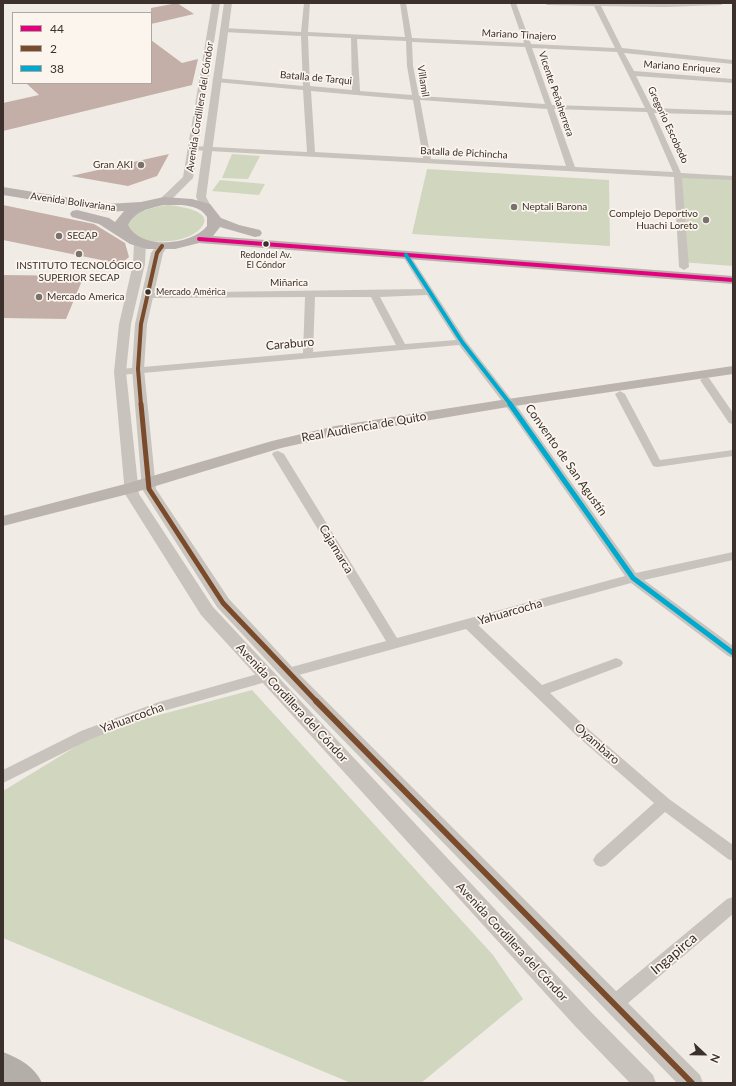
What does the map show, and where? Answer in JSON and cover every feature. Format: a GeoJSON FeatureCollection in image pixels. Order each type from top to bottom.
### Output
{"type":"FeatureCollection","features":[{"type":"Feature","properties":{"kind":"highway"},"geometry":{"type":"LineString","coordinates":[[3,1066],[27,1083]]}},
{"type":"Feature","properties":{"kind":"main road","name":"Avenida Bolivariana"},"geometry":{"type":"LineString","coordinates":[[3,191],[107,208],[144,206],[164,201],[188,202],[207,208]]}},
{"type":"Feature","properties":{"kind":"main road","name":"Avenida Bolivariana"},"geometry":{"type":"LineString","coordinates":[[3,200],[104,221],[126,236],[140,243],[162,246],[182,244],[199,239],[208,233],[214,226],[215,220]]}},
{"type":"Feature","properties":{"kind":"main road","name":"Avenida Bolivariana"},"geometry":{"type":"LineString","coordinates":[[126,236],[122,231],[121,225],[123,220],[128,214],[144,206]]}},
{"type":"Feature","properties":{"kind":"main road"},"geometry":{"type":"LineString","coordinates":[[207,208],[213,214],[215,220],[234,228],[269,236],[425,249],[733,271]]}},
{"type":"Feature","properties":{"kind":"main road","name":"Avenida Bolivariana"},"geometry":{"type":"LineString","coordinates":[[199,239],[364,250],[406,255],[733,280]]}},
{"type":"Feature","properties":{"kind":"main road","name":"Real Audiencia de Quito"},"geometry":{"type":"LineString","coordinates":[[3,529],[149,486],[278,454],[512,407],[733,370]]}},
{"type":"Feature","properties":{"kind":"main road","name":"Real Audiencia de Quito"},"geometry":{"type":"LineString","coordinates":[[149,486],[278,444],[335,431],[620,394],[733,376]]}},
{"type":"Feature","properties":{"kind":"main road","name":"Real Audiencia de Quito"},"geometry":{"type":"LineString","coordinates":[[3,521],[131,491]]}},
{"type":"Feature","properties":{"kind":"street","name":"Avenida Cordillera del Cóndor"},"geometry":{"type":"LineString","coordinates":[[164,201],[188,178],[216,3]]}},
{"type":"Feature","properties":{"kind":"street","name":"Avenida Cordillera del Cóndor"},"geometry":{"type":"LineString","coordinates":[[207,208],[201,197],[216,80],[228,3]]}},
{"type":"Feature","properties":{"kind":"street"},"geometry":{"type":"LineString","coordinates":[[307,3],[304,34],[311,154]]}},
{"type":"Feature","properties":{"kind":"street","name":"Villamil"},"geometry":{"type":"LineString","coordinates":[[403,3],[409,40],[410,66],[428,162]]}},
{"type":"Feature","properties":{"kind":"street","name":"Vicente Peñaherrera"},"geometry":{"type":"LineString","coordinates":[[513,3],[571,168]]}},
{"type":"Feature","properties":{"kind":"street"},"geometry":{"type":"LineString","coordinates":[[547,3],[721,3]]}},
{"type":"Feature","properties":{"kind":"street","name":"Gregorio Escobedo"},"geometry":{"type":"LineString","coordinates":[[596,4],[649,109],[678,175],[684,267]]}},
{"type":"Feature","properties":{"kind":"street","name":"Mariano Tinajero"},"geometry":{"type":"LineString","coordinates":[[223,30],[619,50],[729,62]]}},
{"type":"Feature","properties":{"kind":"street"},"geometry":{"type":"LineString","coordinates":[[354,37],[356,92]]}},
{"type":"Feature","properties":{"kind":"street"},"geometry":{"type":"LineString","coordinates":[[729,62],[733,72]]}},
{"type":"Feature","properties":{"kind":"street","name":"Mariano Enriquez"},"geometry":{"type":"LineString","coordinates":[[630,73],[733,81]]}},
{"type":"Feature","properties":{"kind":"street","name":"Batalla de Tarqui"},"geometry":{"type":"LineString","coordinates":[[216,80],[550,107]]}},
{"type":"Feature","properties":{"kind":"street"},"geometry":{"type":"LineString","coordinates":[[550,107],[649,109],[733,113]]}},
{"type":"Feature","properties":{"kind":"street","name":"Batalla de Pichincha"},"geometry":{"type":"LineString","coordinates":[[194,148],[733,178]]}},
{"type":"Feature","properties":{"kind":"street","name":"Avenida Cordillera del Cóndor"},"geometry":{"type":"LineString","coordinates":[[140,243],[139,264],[125,324],[120,372],[131,491],[207,611],[578,1013],[645,1083]]}},
{"type":"Feature","properties":{"kind":"street","name":"Avenida Cordillera del Cóndor"},"geometry":{"type":"LineString","coordinates":[[162,246],[157,253],[141,324],[138,370],[149,486],[223,603],[288,673],[615,1003],[692,1083]]}},
{"type":"Feature","properties":{"kind":"street","name":"Convento de San Agustín"},"geometry":{"type":"LineString","coordinates":[[406,255],[462,342],[512,407],[633,578],[733,652]]}},
{"type":"Feature","properties":{"kind":"street","name":"Miñarica"},"geometry":{"type":"LineString","coordinates":[[148,295],[374,294],[430,292]]}},
{"type":"Feature","properties":{"kind":"street"},"geometry":{"type":"LineString","coordinates":[[308,356],[310,294]]}},
{"type":"Feature","properties":{"kind":"street"},"geometry":{"type":"LineString","coordinates":[[374,294],[402,347]]}},
{"type":"Feature","properties":{"kind":"street","name":"Caraburo"},"geometry":{"type":"LineString","coordinates":[[120,372],[462,342]]}},
{"type":"Feature","properties":{"kind":"street"},"geometry":{"type":"LineString","coordinates":[[705,380],[733,421]]}},
{"type":"Feature","properties":{"kind":"street"},"geometry":{"type":"LineString","coordinates":[[620,394],[657,464],[733,452]]}},
{"type":"Feature","properties":{"kind":"street"},"geometry":{"type":"LineString","coordinates":[[126,431],[144,428]]}},
{"type":"Feature","properties":{"kind":"street","name":"Cajamarca"},"geometry":{"type":"LineString","coordinates":[[278,454],[394,644]]}},
{"type":"Feature","properties":{"kind":"street","name":"Yahuarcocha"},"geometry":{"type":"LineString","coordinates":[[288,673],[633,578],[733,556]]}},
{"type":"Feature","properties":{"kind":"street","name":"Oyambaro"},"geometry":{"type":"LineString","coordinates":[[469,624],[539,692],[664,803],[733,854]]}},
{"type":"Feature","properties":{"kind":"street"},"geometry":{"type":"LineString","coordinates":[[539,692],[616,663]]}},
{"type":"Feature","properties":{"kind":"street","name":"Yahuarcocha"},"geometry":{"type":"LineString","coordinates":[[3,777],[86,735],[164,706],[268,676]]}},
{"type":"Feature","properties":{"kind":"street"},"geometry":{"type":"LineString","coordinates":[[601,860],[664,803]]}},
{"type":"Feature","properties":{"kind":"street","name":"Ingapirca"},"geometry":{"type":"LineString","coordinates":[[615,1003],[733,904]]}},
{"type":"Feature","properties":{"kind":"green space"},"geometry":{"type":"Polygon","coordinates":[[[232,154],[260,156],[248,179],[222,178],[232,154]]]}},
{"type":"Feature","properties":{"kind":"green space","name":"Neptali Barona"},"geometry":{"type":"Polygon","coordinates":[[[427,169],[609,180],[610,246],[412,234],[427,169]]]}},
{"type":"Feature","properties":{"kind":"green space","name":"Complejo Deportivo Huachi Loreto"},"geometry":{"type":"Polygon","coordinates":[[[679,174],[733,178],[733,266],[681,262],[679,174]]]}},
{"type":"Feature","properties":{"kind":"green space"},"geometry":{"type":"Polygon","coordinates":[[[220,180],[265,184],[259,195],[212,191],[220,180]]]}},
{"type":"Feature","properties":{"kind":"green space"},"geometry":{"type":"Polygon","coordinates":[[[168,205],[187,208],[200,214],[204,218],[204,223],[194,234],[176,240],[166,241],[146,240],[138,237],[128,226],[129,221],[133,216],[140,212],[168,205]]]}},
{"type":"Feature","properties":{"kind":"green space"},"geometry":{"type":"Polygon","coordinates":[[[252,690],[493,955],[523,999],[421,1083],[351,1083],[3,938],[3,791],[103,730],[252,690]]]}},
{"type":"Feature","properties":{"kind":"building"},"geometry":{"type":"Polygon","coordinates":[[[177,3],[194,14],[152,24],[151,8],[177,3]]]}},
{"type":"Feature","properties":{"kind":"building"},"geometry":{"type":"Polygon","coordinates":[[[152,41],[182,63],[198,59],[192,85],[3,131],[3,103],[39,95],[27,84],[152,84],[152,41]]]}},
{"type":"Feature","properties":{"kind":"building","name":"Gran AKI"},"geometry":{"type":"Polygon","coordinates":[[[169,154],[157,176],[128,186],[71,176],[169,154]]]}},
{"type":"Feature","properties":{"kind":"building","name":"SECAP"},"geometry":{"type":"Polygon","coordinates":[[[3,205],[94,224],[125,243],[129,257],[121,264],[3,240],[3,205]]]}},
{"type":"Feature","properties":{"kind":"building","name":"Mercado America"},"geometry":{"type":"Polygon","coordinates":[[[3,275],[84,276],[66,319],[3,318],[3,275]]]}},
{"type":"Feature","properties":{"kind":"transit line","name":"44"},"geometry":{"type":"LineString","coordinates":[[199,239],[733,280]]}},
{"type":"Feature","properties":{"kind":"transit line","name":"2"},"geometry":{"type":"LineString","coordinates":[[162,246],[157,253],[141,324],[138,369],[149,489],[223,603],[288,673],[615,1003],[692,1083]]}},
{"type":"Feature","properties":{"kind":"transit line","name":"38"},"geometry":{"type":"LineString","coordinates":[[406,255],[462,342],[515,411],[633,578],[733,653]]}},
{"type":"Feature","properties":{"kind":"place","name":"Gran AKI"},"geometry":{"type":"Point","coordinates":[141,165]}},
{"type":"Feature","properties":{"kind":"place","name":"Neptali Barona"},"geometry":{"type":"Point","coordinates":[514,207]}},
{"type":"Feature","properties":{"kind":"place","name":"Complejo Deportivo Huachi Loreto"},"geometry":{"type":"Point","coordinates":[706,220]}},
{"type":"Feature","properties":{"kind":"place","name":"SECAP"},"geometry":{"type":"Point","coordinates":[59,236]}},
{"type":"Feature","properties":{"kind":"place","name":"Redondel Av. El Cóndor"},"geometry":{"type":"Point","coordinates":[266,244]}},
{"type":"Feature","properties":{"kind":"place","name":"INSTITUTO TECNOLÓGICO SUPERIOR SECAP"},"geometry":{"type":"Point","coordinates":[79,254]}},
{"type":"Feature","properties":{"kind":"place","name":"Mercado América"},"geometry":{"type":"Point","coordinates":[148,292]}},
{"type":"Feature","properties":{"kind":"place","name":"Mercado America"},"geometry":{"type":"Point","coordinates":[39,297]}}]}
